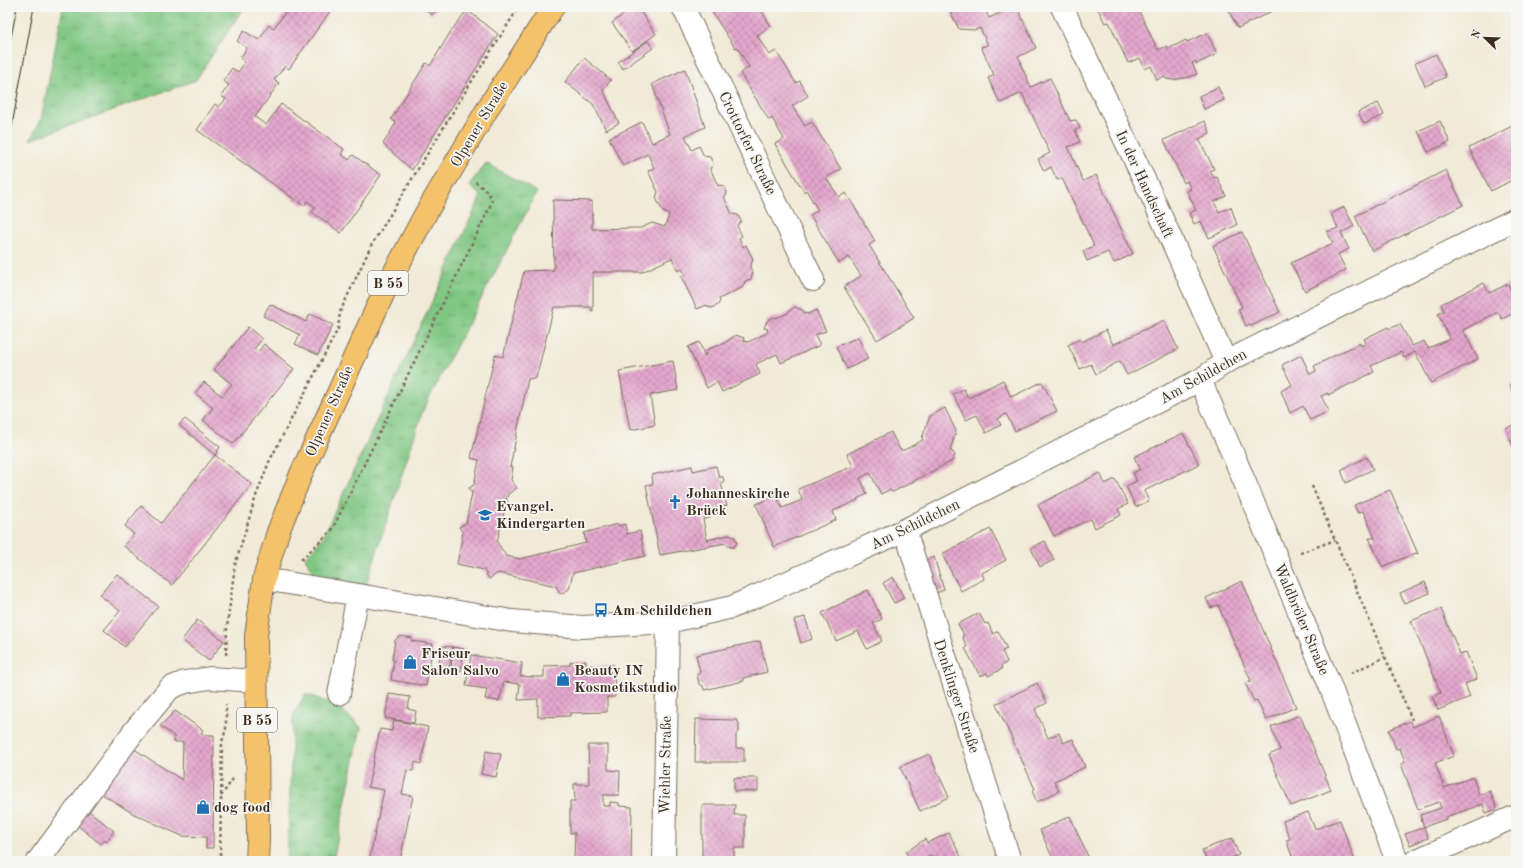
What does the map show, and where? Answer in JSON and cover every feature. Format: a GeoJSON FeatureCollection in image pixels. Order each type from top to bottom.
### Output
{"type":"FeatureCollection","features":[{"type":"Feature","properties":{"kind":"main road","name":"Olpener Straße"},"geometry":{"type":"LineString","coordinates":[[257,861],[256,636],[264,579],[278,532],[301,474],[385,290],[426,213],[491,103],[553,7]]}},
{"type":"Feature","properties":{"kind":"street","name":"Crottorfer Straße"},"geometry":{"type":"LineString","coordinates":[[683,7],[813,280]]}},
{"type":"Feature","properties":{"kind":"street","name":"In der Handschaft"},"geometry":{"type":"LineString","coordinates":[[1062,7],[1150,194],[1226,362]]}},
{"type":"Feature","properties":{"kind":"street","name":"Am Schildchen"},"geometry":{"type":"LineString","coordinates":[[264,579],[512,621],[582,627],[668,622],[732,607],[905,530],[1200,380],[1226,362],[1516,219]]}},
{"type":"Feature","properties":{"kind":"street","name":"Waldbröler Straße"},"geometry":{"type":"LineString","coordinates":[[1200,380],[1235,459],[1329,683],[1398,861]]}},
{"type":"Feature","properties":{"kind":"street","name":"Denklinger Straße"},"geometry":{"type":"LineString","coordinates":[[905,530],[1010,861]]}},
{"type":"Feature","properties":{"kind":"street"},"geometry":{"type":"LineString","coordinates":[[339,694],[357,595]]}},
{"type":"Feature","properties":{"kind":"street","name":"Wiehler Straße"},"geometry":{"type":"LineString","coordinates":[[664,861],[668,622]]}},
{"type":"Feature","properties":{"kind":"street"},"geometry":{"type":"LineString","coordinates":[[38,861],[135,730],[170,688],[185,682],[210,678],[256,680]]}},
{"type":"Feature","properties":{"kind":"street"},"geometry":{"type":"LineString","coordinates":[[1415,861],[1516,816]]}},
{"type":"Feature","properties":{"kind":"path"},"geometry":{"type":"LineString","coordinates":[[286,583],[292,569],[332,530],[489,209],[492,200],[488,192],[471,179]]}},
{"type":"Feature","properties":{"kind":"path"},"geometry":{"type":"LineString","coordinates":[[1312,486],[1412,720]]}},
{"type":"Feature","properties":{"kind":"path"},"geometry":{"type":"LineString","coordinates":[[1277,561],[1335,540]]}},
{"type":"Feature","properties":{"kind":"path"},"geometry":{"type":"LineString","coordinates":[[1329,683],[1385,657]]}},
{"type":"Feature","properties":{"kind":"path"},"geometry":{"type":"LineString","coordinates":[[220,861],[221,796]]}},
{"type":"Feature","properties":{"kind":"green space"},"geometry":{"type":"Polygon","coordinates":[[[63,7],[244,7],[196,80],[30,140],[41,120],[63,7]]]}},
{"type":"Feature","properties":{"kind":"green space"},"geometry":{"type":"Polygon","coordinates":[[[486,163],[537,192],[423,410],[366,585],[324,579],[313,571],[305,558],[322,539],[481,196],[469,185],[486,163]]]}},
{"type":"Feature","properties":{"kind":"green space"},"geometry":{"type":"Polygon","coordinates":[[[305,694],[336,705],[361,727],[333,861],[287,861],[293,716],[305,694]]]}},
{"type":"Feature","properties":{"kind":"building"},"geometry":{"type":"Polygon","coordinates":[[[289,7],[333,7],[289,69],[285,66],[274,80],[279,83],[255,117],[266,125],[281,104],[344,149],[341,154],[349,160],[353,155],[381,175],[341,233],[312,212],[316,207],[307,201],[304,206],[197,130],[215,104],[219,107],[226,99],[221,96],[229,85],[223,81],[232,68],[238,72],[245,62],[240,58],[247,48],[237,41],[244,31],[259,40],[269,25],[274,28],[289,7]]]}},
{"type":"Feature","properties":{"kind":"building"},"geometry":{"type":"Polygon","coordinates":[[[423,7],[438,7],[432,15],[423,7]]]}},
{"type":"Feature","properties":{"kind":"building"},"geometry":{"type":"Polygon","coordinates":[[[633,7],[637,7],[656,34],[632,51],[612,23],[633,7]]]}},
{"type":"Feature","properties":{"kind":"building"},"geometry":{"type":"Polygon","coordinates":[[[709,7],[759,7],[771,26],[757,35],[769,55],[776,51],[796,83],[800,81],[808,96],[792,106],[805,126],[812,122],[841,169],[826,178],[839,197],[846,193],[875,241],[869,245],[914,318],[877,340],[844,287],[861,276],[849,257],[839,263],[810,215],[818,210],[806,190],[804,192],[775,144],[784,139],[772,118],[769,120],[740,73],[749,67],[709,7]]]}},
{"type":"Feature","properties":{"kind":"building"},"geometry":{"type":"Polygon","coordinates":[[[963,7],[984,7],[989,18],[1013,7],[1017,7],[1036,48],[1018,57],[1022,63],[1020,63],[1031,87],[1050,78],[1070,121],[1076,120],[1080,128],[1075,130],[1080,142],[1068,147],[1083,181],[1096,175],[1133,254],[1114,263],[1108,252],[1087,261],[1083,251],[1094,246],[1062,178],[1057,180],[1051,167],[1044,171],[1038,159],[1050,153],[1022,93],[1000,103],[988,78],[994,75],[981,47],[988,45],[980,28],[975,30],[959,29],[951,13],[963,7]]]}},
{"type":"Feature","properties":{"kind":"building"},"geometry":{"type":"Polygon","coordinates":[[[1097,7],[1142,7],[1138,9],[1158,50],[1167,46],[1168,49],[1186,40],[1187,42],[1207,33],[1217,54],[1196,64],[1196,61],[1192,63],[1197,74],[1190,77],[1173,80],[1166,79],[1164,76],[1157,80],[1151,66],[1145,69],[1140,58],[1128,63],[1109,22],[1105,23],[1097,7]]]}},
{"type":"Feature","properties":{"kind":"building"},"geometry":{"type":"Polygon","coordinates":[[[1227,7],[1275,7],[1276,9],[1238,28],[1227,7]]]}},
{"type":"Feature","properties":{"kind":"building"},"geometry":{"type":"Polygon","coordinates":[[[467,10],[498,34],[412,170],[383,144],[396,123],[391,119],[426,63],[430,66],[451,31],[467,10]]]}},
{"type":"Feature","properties":{"kind":"building"},"geometry":{"type":"Polygon","coordinates":[[[648,41],[653,48],[623,69],[618,62],[648,41]]]}},
{"type":"Feature","properties":{"kind":"building"},"geometry":{"type":"Polygon","coordinates":[[[1436,54],[1446,77],[1425,86],[1415,63],[1436,54]]]}},
{"type":"Feature","properties":{"kind":"building"},"geometry":{"type":"Polygon","coordinates":[[[584,58],[611,80],[603,90],[619,123],[606,130],[593,104],[565,82],[584,58]]]}},
{"type":"Feature","properties":{"kind":"building"},"geometry":{"type":"Polygon","coordinates":[[[685,69],[705,127],[685,136],[692,150],[699,146],[704,156],[710,157],[713,163],[712,167],[710,168],[718,186],[724,186],[727,192],[726,196],[724,197],[732,214],[738,215],[741,221],[737,226],[742,236],[739,238],[743,247],[746,245],[753,259],[750,268],[753,272],[751,279],[745,281],[743,287],[719,299],[720,301],[718,305],[712,308],[708,307],[707,305],[697,309],[681,276],[685,275],[682,269],[678,271],[672,258],[642,272],[593,272],[593,311],[591,311],[591,307],[554,307],[536,378],[528,379],[510,467],[513,467],[511,480],[517,488],[508,494],[506,500],[510,505],[505,508],[497,542],[506,556],[520,559],[586,543],[584,533],[618,524],[618,526],[625,524],[627,534],[640,531],[645,556],[573,573],[569,589],[561,594],[556,586],[498,573],[489,579],[484,570],[457,564],[463,533],[459,527],[466,523],[472,493],[469,488],[474,485],[479,460],[471,458],[495,355],[503,357],[524,271],[554,270],[553,200],[592,201],[592,229],[641,228],[652,223],[665,227],[669,214],[663,212],[656,198],[658,192],[648,171],[654,168],[648,154],[623,166],[609,138],[642,122],[652,143],[670,134],[652,84],[685,69]]]}},
{"type":"Feature","properties":{"kind":"building"},"geometry":{"type":"Polygon","coordinates":[[[1218,87],[1224,100],[1204,109],[1199,96],[1218,87]]]}},
{"type":"Feature","properties":{"kind":"building"},"geometry":{"type":"Polygon","coordinates":[[[1378,103],[1384,115],[1364,124],[1358,112],[1378,103]]]}},
{"type":"Feature","properties":{"kind":"building"},"geometry":{"type":"Polygon","coordinates":[[[1205,121],[1210,133],[1199,139],[1214,169],[1210,171],[1214,178],[1217,177],[1226,196],[1214,202],[1219,212],[1231,207],[1237,225],[1209,238],[1201,221],[1194,224],[1189,213],[1196,210],[1187,191],[1191,189],[1187,181],[1184,183],[1164,140],[1205,121]]]}},
{"type":"Feature","properties":{"kind":"building"},"geometry":{"type":"Polygon","coordinates":[[[1440,121],[1450,142],[1428,152],[1418,131],[1440,121]]]}},
{"type":"Feature","properties":{"kind":"building"},"geometry":{"type":"Polygon","coordinates":[[[1516,124],[1516,178],[1491,191],[1469,148],[1516,124]]]}},
{"type":"Feature","properties":{"kind":"building"},"geometry":{"type":"Polygon","coordinates":[[[1446,170],[1463,205],[1372,251],[1355,216],[1446,170]]]}},
{"type":"Feature","properties":{"kind":"building"},"geometry":{"type":"Polygon","coordinates":[[[1344,207],[1354,226],[1341,233],[1349,249],[1338,254],[1346,270],[1305,291],[1291,263],[1333,243],[1327,232],[1338,228],[1331,214],[1344,207]]]}},
{"type":"Feature","properties":{"kind":"building"},"geometry":{"type":"Polygon","coordinates":[[[1242,232],[1280,312],[1251,326],[1250,324],[1246,326],[1238,309],[1242,307],[1213,246],[1242,232]]]}},
{"type":"Feature","properties":{"kind":"building"},"geometry":{"type":"Polygon","coordinates":[[[1484,283],[1489,293],[1508,284],[1516,300],[1516,312],[1502,319],[1498,312],[1463,330],[1478,359],[1431,383],[1415,352],[1404,358],[1401,352],[1371,366],[1374,372],[1328,395],[1328,393],[1321,396],[1329,411],[1310,420],[1303,406],[1290,413],[1281,391],[1292,385],[1282,365],[1301,355],[1310,374],[1316,371],[1314,366],[1360,343],[1361,346],[1366,343],[1364,339],[1388,327],[1389,329],[1400,324],[1412,346],[1424,341],[1428,348],[1450,339],[1438,314],[1444,311],[1441,304],[1484,283]]]}},
{"type":"Feature","properties":{"kind":"building"},"geometry":{"type":"Polygon","coordinates":[[[270,304],[306,322],[310,314],[333,325],[318,355],[295,344],[300,335],[263,316],[270,304]]]}},
{"type":"Feature","properties":{"kind":"building"},"geometry":{"type":"Polygon","coordinates":[[[795,307],[804,311],[803,313],[808,314],[816,310],[826,331],[815,335],[820,345],[781,363],[777,354],[756,364],[760,374],[722,392],[717,382],[707,388],[688,347],[699,342],[705,356],[708,349],[723,344],[736,335],[744,338],[743,341],[748,342],[767,333],[768,329],[764,328],[767,321],[773,317],[776,318],[788,313],[795,307]]]}},
{"type":"Feature","properties":{"kind":"building"},"geometry":{"type":"Polygon","coordinates":[[[1164,320],[1178,349],[1127,375],[1120,361],[1096,374],[1091,364],[1080,369],[1068,345],[1080,339],[1082,342],[1106,330],[1113,345],[1164,320]]]}},
{"type":"Feature","properties":{"kind":"building"},"geometry":{"type":"Polygon","coordinates":[[[248,327],[262,339],[254,349],[258,352],[264,344],[294,369],[233,444],[203,420],[213,408],[195,393],[204,382],[222,396],[232,384],[214,370],[248,327]]]}},
{"type":"Feature","properties":{"kind":"building"},"geometry":{"type":"Polygon","coordinates":[[[858,337],[868,359],[847,369],[836,347],[858,337]]]}},
{"type":"Feature","properties":{"kind":"building"},"geometry":{"type":"Polygon","coordinates":[[[673,361],[678,390],[650,395],[655,425],[630,430],[619,371],[673,361]]]}},
{"type":"Feature","properties":{"kind":"building"},"geometry":{"type":"Polygon","coordinates":[[[1003,380],[1011,397],[1042,382],[1057,411],[1015,431],[1006,414],[998,419],[1001,425],[986,433],[977,415],[966,420],[953,394],[964,389],[968,398],[1003,380]]]}},
{"type":"Feature","properties":{"kind":"building"},"geometry":{"type":"Polygon","coordinates":[[[1516,382],[1516,400],[1510,385],[1516,382]]]}},
{"type":"Feature","properties":{"kind":"building"},"geometry":{"type":"Polygon","coordinates":[[[945,408],[956,431],[950,451],[955,455],[952,461],[893,492],[889,490],[881,494],[870,473],[860,478],[867,494],[857,499],[858,500],[833,511],[836,520],[774,547],[756,504],[777,496],[782,508],[802,500],[798,489],[853,466],[847,454],[891,432],[900,450],[904,450],[923,440],[922,438],[930,416],[945,408]]]}},
{"type":"Feature","properties":{"kind":"building"},"geometry":{"type":"Polygon","coordinates":[[[185,419],[220,447],[215,455],[179,425],[185,419]]]}},
{"type":"Feature","properties":{"kind":"building"},"geometry":{"type":"Polygon","coordinates":[[[1516,424],[1516,445],[1513,446],[1506,428],[1516,424]]]}},
{"type":"Feature","properties":{"kind":"building"},"geometry":{"type":"Polygon","coordinates":[[[1183,433],[1199,464],[1144,491],[1149,501],[1136,507],[1126,486],[1137,481],[1133,473],[1140,469],[1134,457],[1183,433]]]}},
{"type":"Feature","properties":{"kind":"building"},"geometry":{"type":"Polygon","coordinates":[[[215,455],[252,484],[172,585],[124,546],[134,534],[125,526],[141,506],[161,523],[215,455]]]}},
{"type":"Feature","properties":{"kind":"building"},"geometry":{"type":"Polygon","coordinates":[[[1367,457],[1373,469],[1346,483],[1341,470],[1367,457]]]}},
{"type":"Feature","properties":{"kind":"building","name":"Johanneskirche Brück"},"geometry":{"type":"Polygon","coordinates":[[[692,466],[693,471],[716,466],[719,477],[723,477],[724,481],[721,483],[727,506],[709,509],[710,518],[703,519],[707,540],[728,535],[735,537],[737,543],[734,547],[728,546],[726,543],[660,555],[646,485],[653,484],[652,475],[692,466]]]}},
{"type":"Feature","properties":{"kind":"building"},"geometry":{"type":"Polygon","coordinates":[[[1100,473],[1105,484],[1115,479],[1128,504],[1118,509],[1121,515],[1095,528],[1091,519],[1054,536],[1038,505],[1100,473]]]}},
{"type":"Feature","properties":{"kind":"building"},"geometry":{"type":"Polygon","coordinates":[[[1390,490],[1418,554],[1416,553],[1384,566],[1383,568],[1369,538],[1375,538],[1363,511],[1358,513],[1354,505],[1390,490]]]}},
{"type":"Feature","properties":{"kind":"building"},"geometry":{"type":"Polygon","coordinates":[[[990,529],[1006,560],[982,573],[984,579],[961,591],[942,554],[990,529]]]}},
{"type":"Feature","properties":{"kind":"building"},"geometry":{"type":"Polygon","coordinates":[[[1045,541],[1054,560],[1040,567],[1031,548],[1045,541]]]}},
{"type":"Feature","properties":{"kind":"building"},"geometry":{"type":"Polygon","coordinates":[[[934,557],[944,590],[933,594],[923,561],[934,557]]]}},
{"type":"Feature","properties":{"kind":"building"},"geometry":{"type":"Polygon","coordinates":[[[117,574],[158,606],[125,647],[104,630],[120,611],[100,595],[117,574]]]}},
{"type":"Feature","properties":{"kind":"building"},"geometry":{"type":"Polygon","coordinates":[[[893,577],[904,598],[894,603],[883,583],[893,577]]]}},
{"type":"Feature","properties":{"kind":"building"},"geometry":{"type":"Polygon","coordinates":[[[1242,581],[1296,707],[1266,720],[1257,700],[1254,701],[1245,683],[1251,681],[1218,605],[1211,608],[1206,598],[1242,581]]]}},
{"type":"Feature","properties":{"kind":"building"},"geometry":{"type":"Polygon","coordinates":[[[1425,582],[1430,593],[1404,603],[1400,593],[1425,582]]]}},
{"type":"Feature","properties":{"kind":"building"},"geometry":{"type":"Polygon","coordinates":[[[868,590],[882,619],[873,623],[882,641],[867,649],[858,631],[836,641],[822,613],[868,590]]]}},
{"type":"Feature","properties":{"kind":"building"},"geometry":{"type":"Polygon","coordinates":[[[1441,609],[1460,654],[1466,652],[1477,679],[1465,684],[1470,697],[1438,710],[1432,696],[1441,693],[1411,621],[1441,609]]]}},
{"type":"Feature","properties":{"kind":"building"},"geometry":{"type":"Polygon","coordinates":[[[979,613],[985,624],[988,623],[993,634],[998,631],[1007,649],[1002,651],[1007,662],[1001,666],[1002,669],[988,676],[987,673],[980,676],[965,648],[967,647],[962,636],[964,635],[958,624],[979,613]]]}},
{"type":"Feature","properties":{"kind":"building"},"geometry":{"type":"Polygon","coordinates":[[[805,617],[812,639],[801,643],[794,620],[805,617]]]}},
{"type":"Feature","properties":{"kind":"building"},"geometry":{"type":"Polygon","coordinates":[[[197,620],[224,641],[209,661],[182,640],[197,620]]]}},
{"type":"Feature","properties":{"kind":"building"},"geometry":{"type":"Polygon","coordinates":[[[400,636],[412,638],[411,641],[433,644],[426,686],[391,680],[395,640],[400,636]]]}},
{"type":"Feature","properties":{"kind":"building"},"geometry":{"type":"Polygon","coordinates":[[[760,641],[767,672],[743,678],[744,681],[704,690],[703,686],[699,684],[697,675],[700,672],[696,655],[760,641]]]}},
{"type":"Feature","properties":{"kind":"building"},"geometry":{"type":"Polygon","coordinates":[[[442,646],[453,647],[449,669],[438,667],[442,646]]]}},
{"type":"Feature","properties":{"kind":"building"},"geometry":{"type":"Polygon","coordinates":[[[453,647],[464,649],[461,671],[451,669],[453,647]]]}},
{"type":"Feature","properties":{"kind":"building"},"geometry":{"type":"Polygon","coordinates":[[[471,655],[522,663],[520,676],[534,677],[544,677],[544,666],[570,665],[570,662],[586,661],[586,666],[614,665],[615,697],[607,697],[607,712],[570,713],[570,716],[538,717],[538,699],[518,700],[520,684],[504,682],[499,701],[485,699],[487,689],[466,686],[471,655]]]}},
{"type":"Feature","properties":{"kind":"building"},"geometry":{"type":"Polygon","coordinates":[[[1037,683],[1047,703],[1035,709],[1048,738],[1059,733],[1063,743],[1073,739],[1085,767],[1054,781],[1059,791],[1037,802],[1032,791],[1035,789],[996,704],[1037,683]]]}},
{"type":"Feature","properties":{"kind":"building"},"geometry":{"type":"Polygon","coordinates":[[[389,694],[410,697],[408,709],[416,711],[414,723],[385,718],[389,694]]]}},
{"type":"Feature","properties":{"kind":"building"},"geometry":{"type":"Polygon","coordinates":[[[175,711],[203,730],[201,733],[204,735],[214,735],[213,848],[206,848],[206,837],[182,836],[132,813],[96,790],[128,745],[182,780],[183,742],[174,742],[174,736],[160,726],[175,711]]]}},
{"type":"Feature","properties":{"kind":"building"},"geometry":{"type":"Polygon","coordinates":[[[1300,715],[1331,790],[1291,806],[1269,755],[1280,750],[1271,727],[1300,715]]]}},
{"type":"Feature","properties":{"kind":"building"},"geometry":{"type":"Polygon","coordinates":[[[1439,716],[1454,756],[1435,763],[1444,788],[1473,777],[1479,795],[1490,791],[1497,809],[1486,813],[1483,804],[1446,817],[1446,819],[1424,827],[1420,815],[1441,808],[1439,802],[1418,809],[1401,764],[1405,762],[1400,748],[1396,749],[1389,730],[1410,721],[1413,727],[1439,716]]]}},
{"type":"Feature","properties":{"kind":"building"},"geometry":{"type":"Polygon","coordinates":[[[696,719],[736,720],[739,723],[739,732],[736,735],[736,748],[744,748],[744,762],[695,762],[696,719]]]}},
{"type":"Feature","properties":{"kind":"building"},"geometry":{"type":"Polygon","coordinates":[[[394,720],[428,727],[421,764],[415,762],[413,771],[407,770],[402,794],[413,796],[400,861],[369,861],[384,790],[368,787],[380,729],[392,731],[394,720]]]}},
{"type":"Feature","properties":{"kind":"building"},"geometry":{"type":"Polygon","coordinates":[[[588,745],[608,745],[608,770],[620,771],[619,795],[603,795],[603,806],[610,806],[610,802],[619,803],[619,806],[632,807],[631,861],[574,861],[575,833],[570,833],[570,801],[575,801],[574,784],[589,784],[588,745]]]}},
{"type":"Feature","properties":{"kind":"building"},"geometry":{"type":"Polygon","coordinates":[[[486,751],[501,754],[496,777],[481,774],[486,751]]]}},
{"type":"Feature","properties":{"kind":"building"},"geometry":{"type":"Polygon","coordinates":[[[929,754],[949,797],[920,811],[900,767],[929,754]]]}},
{"type":"Feature","properties":{"kind":"building"},"geometry":{"type":"Polygon","coordinates":[[[734,778],[758,778],[758,791],[734,791],[734,778]]]}},
{"type":"Feature","properties":{"kind":"building"},"geometry":{"type":"Polygon","coordinates":[[[702,805],[735,805],[734,815],[745,815],[745,848],[734,848],[734,859],[702,858],[702,805]]]}},
{"type":"Feature","properties":{"kind":"building"},"geometry":{"type":"Polygon","coordinates":[[[84,807],[114,831],[106,842],[104,840],[101,844],[73,822],[84,807]]]}},
{"type":"Feature","properties":{"kind":"building"},"geometry":{"type":"Polygon","coordinates":[[[1308,812],[1315,829],[1340,820],[1355,861],[1309,861],[1308,858],[1300,861],[1294,861],[1286,840],[1290,839],[1283,821],[1308,812]]]}},
{"type":"Feature","properties":{"kind":"building"},"geometry":{"type":"Polygon","coordinates":[[[1070,816],[1090,861],[1054,861],[1040,830],[1070,816]]]}},
{"type":"Feature","properties":{"kind":"building"},"geometry":{"type":"Polygon","coordinates":[[[1424,827],[1428,838],[1410,845],[1405,834],[1424,827]]]}},
{"type":"Feature","properties":{"kind":"building"},"geometry":{"type":"Polygon","coordinates":[[[949,833],[963,861],[935,861],[932,855],[920,861],[910,861],[906,852],[925,839],[927,843],[949,833]]]}},
{"type":"Feature","properties":{"kind":"building"},"geometry":{"type":"Polygon","coordinates":[[[1232,838],[1239,855],[1224,861],[1207,861],[1202,850],[1232,838]]]}},
{"type":"Feature","properties":{"kind":"tram line"},"geometry":{"type":"LineString","coordinates":[[7,58],[17,7]]}},
{"type":"Feature","properties":{"kind":"tram line"},"geometry":{"type":"LineString","coordinates":[[7,152],[34,7]]}},
{"type":"Feature","properties":{"kind":"place","name":"Johanneskirche Brück"},"geometry":{"type":"Point","coordinates":[675,502]}},
{"type":"Feature","properties":{"kind":"place","name":"Evangel. Kindergarten"},"geometry":{"type":"Point","coordinates":[485,515]}},
{"type":"Feature","properties":{"kind":"place","name":"Am Schildchen"},"geometry":{"type":"Point","coordinates":[601,610]}},
{"type":"Feature","properties":{"kind":"place","name":"Friseur Salon Salvo"},"geometry":{"type":"Point","coordinates":[410,662]}},
{"type":"Feature","properties":{"kind":"place","name":"Beauty IN Kosmetikstudio"},"geometry":{"type":"Point","coordinates":[563,679]}},
{"type":"Feature","properties":{"kind":"place","name":"dog food"},"geometry":{"type":"Point","coordinates":[203,807]}}]}
